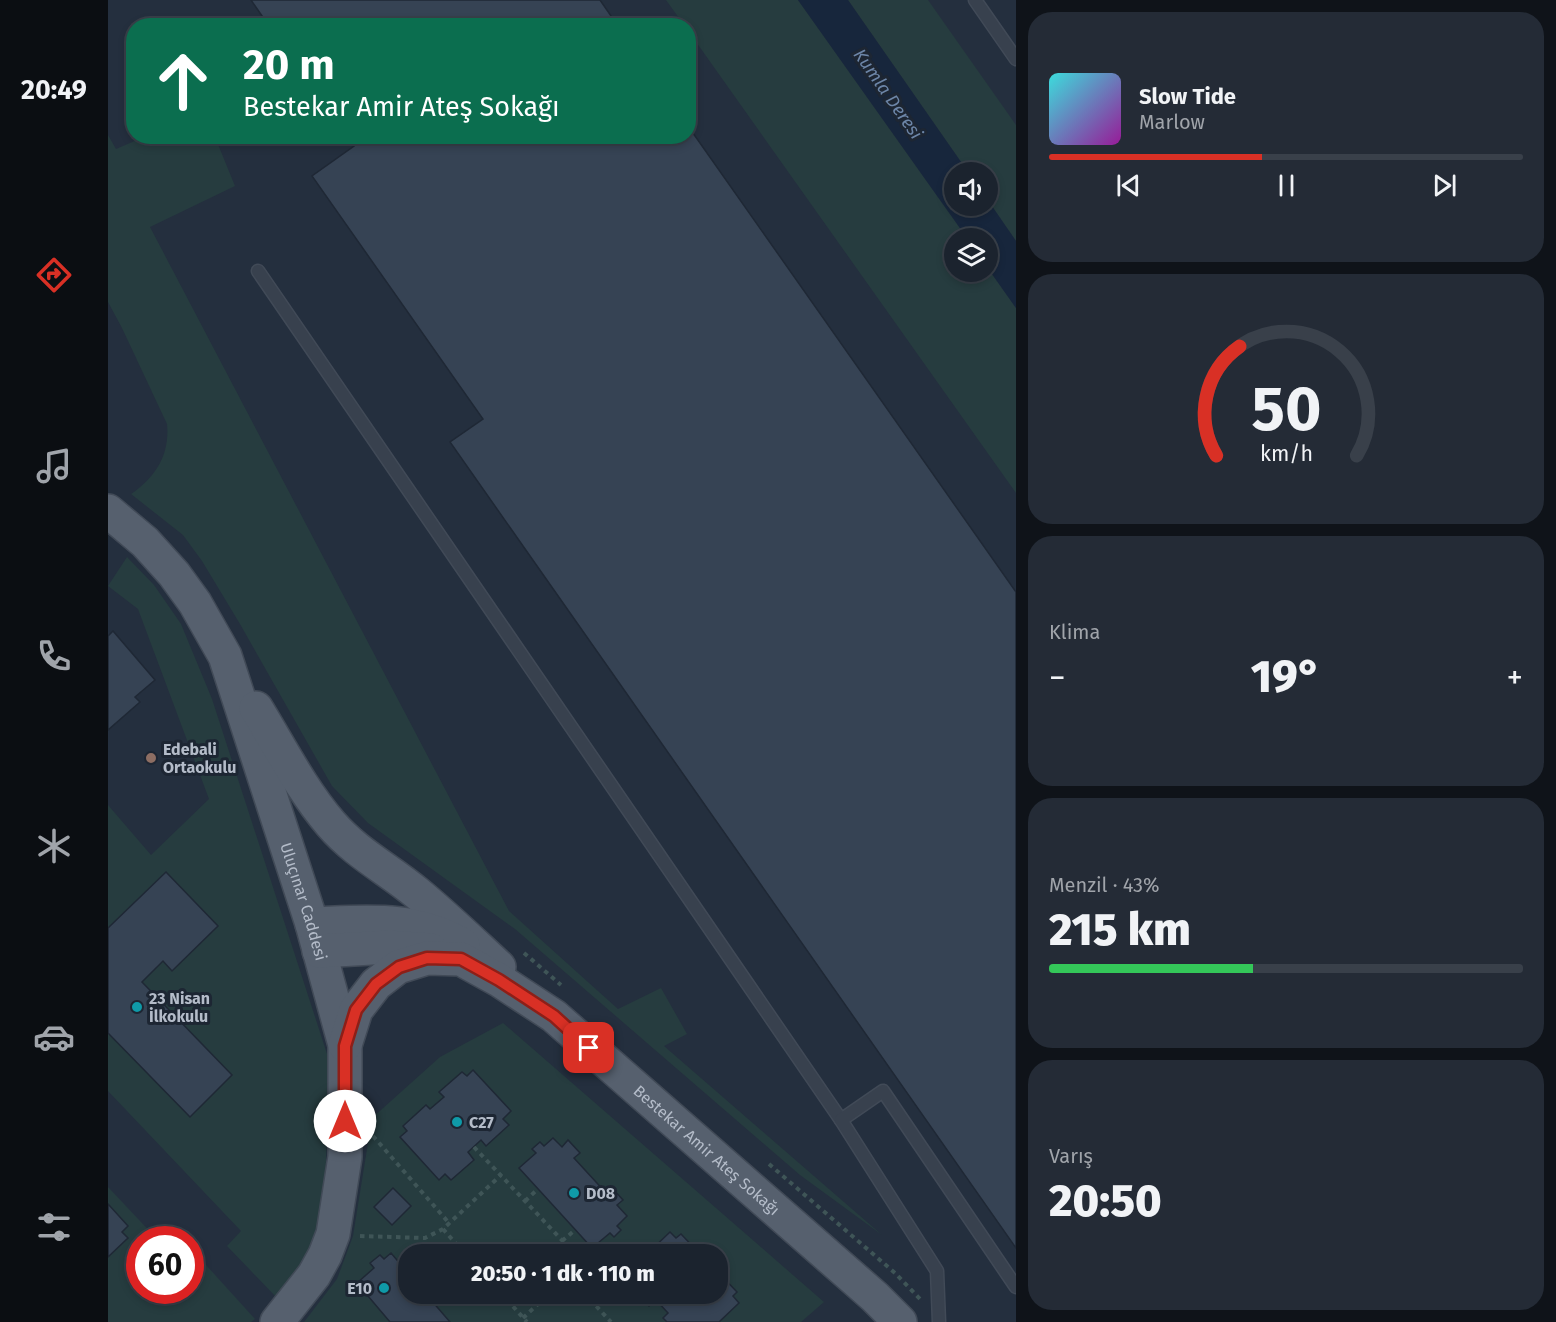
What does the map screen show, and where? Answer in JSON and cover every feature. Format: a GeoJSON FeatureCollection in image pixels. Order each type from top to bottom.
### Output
{"type":"FeatureCollection","features":[{"type":"Feature","properties":{"kind":"main road","name":"Uluçınar Caddesi"},"geometry":{"type":"LineString","coordinates":[[108,511],[145,542],[174,574],[195,603],[225,656],[316,938],[345,1046],[345,1156],[333,1234],[325,1256],[314,1275],[277,1322]]}},
{"type":"Feature","properties":{"kind":"main road"},"geometry":{"type":"LineString","coordinates":[[225,656],[309,796],[332,825],[372,861],[515,963],[558,1001]]}},
{"type":"Feature","properties":{"kind":"main road"},"geometry":{"type":"LineString","coordinates":[[316,938],[402,923],[438,933],[460,944],[515,963]]}},
{"type":"Feature","properties":{"kind":"main road"},"geometry":{"type":"LineString","coordinates":[[316,938],[415,948],[461,959]]}},
{"type":"Feature","properties":{"kind":"main road","name":"Bestekar Amir Ateş Sokağı"},"geometry":{"type":"LineString","coordinates":[[345,1046],[356,1010],[376,984],[399,967],[427,958],[461,959],[499,980],[558,1001],[875,1297],[913,1314]]}},
{"type":"Feature","properties":{"kind":"lane"},"geometry":{"type":"LineString","coordinates":[[975,0],[1016,59]]}},
{"type":"Feature","properties":{"kind":"lane"},"geometry":{"type":"LineString","coordinates":[[258,271],[841,1120],[937,1271],[939,1322]]}},
{"type":"Feature","properties":{"kind":"lane"},"geometry":{"type":"LineString","coordinates":[[841,1120],[883,1091],[1016,1287]]}},
{"type":"Feature","properties":{"kind":"path"},"geometry":{"type":"LineString","coordinates":[[515,963],[558,1001]]}},
{"type":"Feature","properties":{"kind":"path"},"geometry":{"type":"LineString","coordinates":[[369,1132],[450,1223]]}},
{"type":"Feature","properties":{"kind":"path"},"geometry":{"type":"LineString","coordinates":[[474,1147],[565,1244]]}},
{"type":"Feature","properties":{"kind":"path"},"geometry":{"type":"LineString","coordinates":[[761,1157],[913,1290],[913,1314]]}},
{"type":"Feature","properties":{"kind":"path"},"geometry":{"type":"LineString","coordinates":[[353,1236],[424,1238],[443,1229],[501,1175]]}},
{"type":"Feature","properties":{"kind":"path"},"geometry":{"type":"LineString","coordinates":[[525,1201],[538,1189]]}},
{"type":"Feature","properties":{"kind":"path"},"geometry":{"type":"LineString","coordinates":[[443,1229],[456,1244]]}},
{"type":"Feature","properties":{"kind":"path"},"geometry":{"type":"LineString","coordinates":[[562,1241],[575,1230]]}},
{"type":"Feature","properties":{"kind":"path"},"geometry":{"type":"LineString","coordinates":[[511,1304],[527,1322]]}},
{"type":"Feature","properties":{"kind":"path"},"geometry":{"type":"LineString","coordinates":[[523,1318],[538,1304]]}},
{"type":"Feature","properties":{"kind":"path"},"geometry":{"type":"LineString","coordinates":[[594,1304],[611,1322]]}},
{"type":"Feature","properties":{"kind":"green space"},"geometry":{"type":"Polygon","coordinates":[[[666,0],[798,0],[944,206],[944,216],[951,216],[960,228],[944,228],[944,282],[998,282],[1016,308],[1016,493],[696,42],[696,18],[679,18],[666,0]]]}},
{"type":"Feature","properties":{"kind":"green space"},"geometry":{"type":"Polygon","coordinates":[[[848,0],[928,0],[1016,125],[1016,241],[998,215],[998,162],[961,162],[848,0]]]}},
{"type":"Feature","properties":{"kind":"green space"},"geometry":{"type":"Polygon","coordinates":[[[108,135],[116,149],[128,144],[218,144],[235,186],[150,227],[509,911],[618,1009],[661,988],[687,1034],[664,1046],[882,1235],[800,1175],[515,929],[368,823],[332,786],[202,561],[183,535],[131,494],[148,480],[164,455],[167,424],[108,302],[108,135]]]}},
{"type":"Feature","properties":{"kind":"green space"},"geometry":{"type":"Polygon","coordinates":[[[127,557],[154,585],[181,624],[212,699],[329,1060],[325,1195],[312,1251],[277,1298],[227,1246],[241,1231],[108,1091],[108,805],[151,855],[209,799],[138,609],[108,586],[127,557]]]}},
{"type":"Feature","properties":{"kind":"green space"},"geometry":{"type":"Polygon","coordinates":[[[503,1023],[824,1302],[801,1322],[304,1322],[337,1279],[353,1236],[372,1118],[440,1057],[503,1023]]]}},
{"type":"Feature","properties":{"kind":"green space"},"geometry":{"type":"Polygon","coordinates":[[[108,1187],[145,1226],[126,1226],[126,1304],[204,1304],[204,1267],[206,1265],[255,1319],[251,1322],[108,1322],[108,1187]]]}},
{"type":"Feature","properties":{"kind":"water","name":"Kumla Deresi"},"geometry":{"type":"Polygon","coordinates":[[[798,0],[848,0],[961,162],[944,162],[944,206],[798,0]]]}},
{"type":"Feature","properties":{"kind":"water"},"geometry":{"type":"Polygon","coordinates":[[[998,215],[1016,241],[1016,308],[998,282],[998,228],[960,228],[951,216],[998,215]]]}},
{"type":"Feature","properties":{"kind":"building"},"geometry":{"type":"Polygon","coordinates":[[[251,0],[600,0],[612,18],[263,18],[251,0]]]}},
{"type":"Feature","properties":{"kind":"building"},"geometry":{"type":"Polygon","coordinates":[[[696,137],[1016,592],[1016,1248],[450,442],[483,419],[312,176],[354,146],[353,144],[696,144],[696,137]]]}},
{"type":"Feature","properties":{"kind":"building"},"geometry":{"type":"Polygon","coordinates":[[[113,631],[155,680],[135,697],[140,702],[108,730],[108,636],[113,631]]]}},
{"type":"Feature","properties":{"kind":"building","name":"23 Nisan İlkokulu"},"geometry":{"type":"Polygon","coordinates":[[[166,872],[218,926],[172,971],[163,961],[142,982],[232,1075],[190,1117],[108,1033],[108,928],[166,872]]]}},
{"type":"Feature","properties":{"kind":"building","name":"C27"},"geometry":{"type":"Polygon","coordinates":[[[473,1070],[511,1111],[503,1119],[509,1125],[486,1146],[481,1140],[468,1152],[474,1160],[451,1180],[445,1174],[439,1180],[400,1137],[407,1131],[403,1126],[426,1105],[430,1109],[444,1097],[439,1092],[462,1072],[467,1076],[473,1070]]]}},
{"type":"Feature","properties":{"kind":"building","name":"D08"},"geometry":{"type":"Polygon","coordinates":[[[553,1138],[562,1147],[568,1140],[580,1153],[574,1158],[607,1194],[613,1189],[623,1200],[617,1205],[627,1216],[617,1226],[621,1230],[614,1237],[610,1233],[597,1244],[588,1244],[519,1168],[536,1153],[532,1149],[540,1142],[544,1146],[553,1138]]]}},
{"type":"Feature","properties":{"kind":"building"},"geometry":{"type":"Polygon","coordinates":[[[393,1188],[411,1206],[392,1225],[374,1207],[393,1188]]]}},
{"type":"Feature","properties":{"kind":"building"},"geometry":{"type":"Polygon","coordinates":[[[108,1204],[128,1226],[122,1232],[126,1240],[108,1257],[108,1204]]]}},
{"type":"Feature","properties":{"kind":"building"},"geometry":{"type":"Polygon","coordinates":[[[670,1232],[676,1238],[681,1234],[690,1244],[657,1244],[670,1232]]]}},
{"type":"Feature","properties":{"kind":"building","name":"E10"},"geometry":{"type":"Polygon","coordinates":[[[391,1253],[398,1261],[398,1304],[434,1304],[450,1322],[390,1322],[357,1283],[374,1268],[370,1263],[380,1255],[384,1259],[391,1253]]]}},
{"type":"Feature","properties":{"kind":"building"},"geometry":{"type":"Polygon","coordinates":[[[728,1283],[737,1292],[733,1296],[739,1303],[719,1322],[667,1322],[663,1318],[668,1313],[660,1304],[728,1304],[728,1283]]]}},
{"type":"Feature","properties":{"kind":"place","name":"Edebali Ortaokulu"},"geometry":{"type":"Point","coordinates":[151,758]}},
{"type":"Feature","properties":{"kind":"place","name":"23 Nisan İlkokulu"},"geometry":{"type":"Point","coordinates":[137,1007]}},
{"type":"Feature","properties":{"kind":"place","name":"C27"},"geometry":{"type":"Point","coordinates":[457,1122]}},
{"type":"Feature","properties":{"kind":"place","name":"D08"},"geometry":{"type":"Point","coordinates":[574,1193]}},
{"type":"Feature","properties":{"kind":"place","name":"E10"},"geometry":{"type":"Point","coordinates":[384,1288]}},
{"type":"Feature","properties":{"kind":"route"},"geometry":{"type":"LineString","coordinates":[[345,1121],[345,1046],[356,1010],[376,984],[399,967],[427,958],[461,959],[499,980],[554,1016],[589,1048]]}}]}
